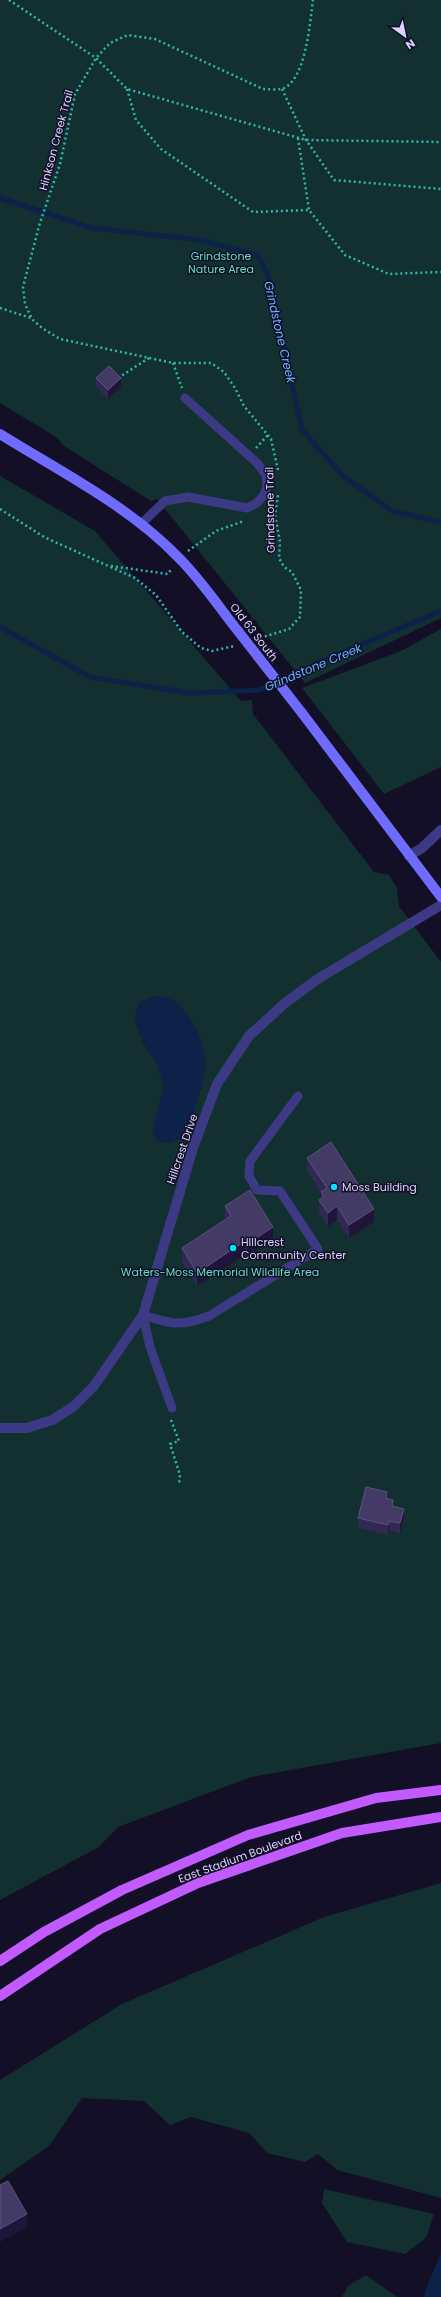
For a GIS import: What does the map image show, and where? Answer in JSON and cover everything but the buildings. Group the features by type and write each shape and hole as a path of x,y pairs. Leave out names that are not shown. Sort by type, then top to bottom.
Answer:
{"main road":[{"name":"Old 63 South","path":"0,434 105,498 141,524 180,558 302,713 441,897"},
{"name":"East Stadium Boulevard","path":"0,1961 44,1932 122,1890 248,1835 376,1798 441,1790"},
{"name":"East Stadium Boulevard","path":"0,1996 100,1930 198,1883 342,1833 441,1817"}],"street":[{"path":"409,856 441,830"},
{"name":"Hillcrest Drive","path":"0,1428 27,1428 52,1420 73,1407 94,1386 119,1353 144,1315 193,1148 217,1084 249,1036 284,1004 316,980 441,905"}],"lane":[{"path":"141,524 165,501 188,497 247,508 257,503 264,495 267,486 266,475 249,455 185,398"},
{"path":"172,1408 150,1347 144,1315 170,1323 190,1323 202,1319 318,1249 280,1191 257,1190 249,1176 250,1161 298,1096"}],"path":[{"path":"9,0 96,58 128,89 306,140 441,142"},
{"path":"313,0 302,63 294,81 282,89 306,140 334,180 441,189"},
{"name":"Hinkson Creek Trail","path":"173,363 60,339 42,328 32,318 25,304 23,287 39,226 60,164 75,94 96,58 110,43 128,35 155,39 263,89 282,89"},
{"path":"128,89 136,120 161,149 253,212 309,210"},
{"path":"298,138 309,210 345,254 389,274 441,272"},
{"path":"0,308 32,318"},
{"path":"114,381 149,358"},
{"path":"173,363 185,398"},
{"name":"Grindstone Trail","path":"173,363 211,363 224,372 235,388 244,406 268,435 277,464 278,476"},
{"path":"249,455 268,435"},
{"name":"Grindstone Trail","path":"252,641 289,630 300,617 301,590 292,572 284,567 279,558 280,542 276,514 279,488"},
{"path":"273,503 278,499"},
{"path":"0,509 44,537 135,578 156,595 182,632 201,648 212,651 237,645"},
{"path":"108,566 168,574 180,558 196,543 216,531 245,520"},
{"path":"172,1408 171,1418 179,1441 170,1444 180,1475 179,1484"}],"green space":[{"name":"Grindstone Nature Area","path":"0,0 441,0 441,618 305,683 157,499 151,501 64,446 56,437 0,403"},
{"name":"Waters-Moss Memorial Wildlife Area","path":"0,476 95,531 241,701 252,700 253,714 374,872 389,875 397,888 399,906 441,962 441,1743 251,1777 118,1827 99,1847 0,1900"},
{"path":"441,629 441,767 384,794 302,688 401,651"},
{"path":"441,1883 441,2198 337,2170 318,2154 305,2162 267,2153 249,2133 191,2117 170,2125 144,2101 82,2098 49,2146 0,2180 0,2080 122,2004 324,1917"},
{"path":"324,2189 434,2214 426,2238 405,2254 347,2242 322,2203"},
{"path":"366,2275 397,2297 342,2297 348,2286"}],"water":[{"path":"153,996 168,998 182,1008 195,1026 205,1057 202,1083 186,1136 170,1143 157,1141 152,1132 164,1087 157,1064 142,1041 134,1018 139,1003"},
{"path":"441,2253 441,2297 424,2297 427,2286"}],"waterway":[{"name":"Grindstone Creek","path":"0,198 92,228 200,240 257,255 269,277 302,430 343,476 392,511 441,522"},
{"name":"Grindstone Creek","path":"0,627 90,677 190,693 259,690 324,660 441,611"}],"place":[{"name":"Moss Building","path":"334,1187"},
{"name":"HIllcrest Community Center","path":"233,1248"}]}
